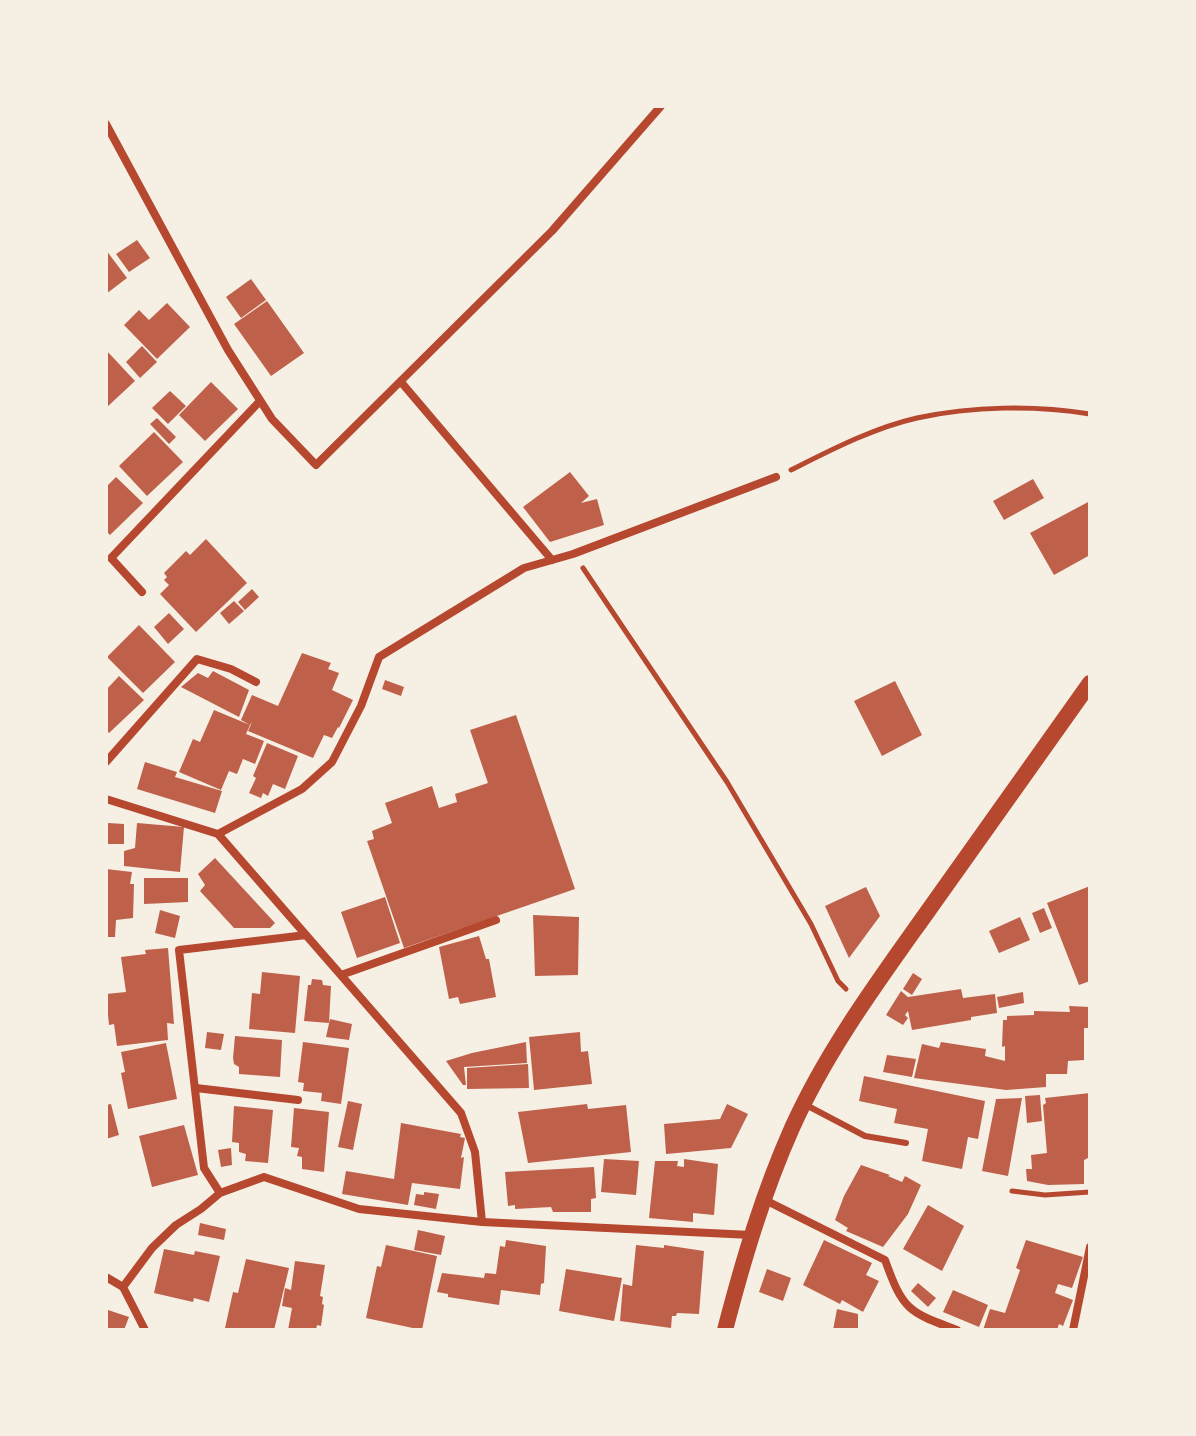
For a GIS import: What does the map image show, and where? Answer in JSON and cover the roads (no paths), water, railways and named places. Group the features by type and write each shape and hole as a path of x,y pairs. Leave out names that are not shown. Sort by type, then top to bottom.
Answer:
{"main road":[{"path":"725,1330 751,1235 804,1104 861,1006 1090,683"}],"street":[{"path":"106,124 228,350 272,419 316,465 552,231 661,106"},
{"path":"401,382 552,560"},
{"path":"142,592 111,558 260,401"},
{"path":"218,834 302,789 332,762 361,706 379,657 524,568 573,554 776,477"},
{"path":"106,762 197,659 231,669 256,682"},
{"path":"106,799 218,834 461,1113 475,1152 482,1222"},
{"path":"341,975 496,920"},
{"path":"220,1193 204,1168 179,950 306,935"},
{"path":"196,1088 298,1100"},
{"path":"123,1287 152,1248 176,1225 220,1193 264,1177 359,1209 482,1222 751,1235"},
{"path":"764,1200 885,1260 896,1291 916,1314 957,1330"},
{"path":"1073,1330 1090,1247"},
{"path":"106,1277 123,1287 145,1330"}],"lane":[{"path":"804,1104 865,1136 906,1143"}]}
